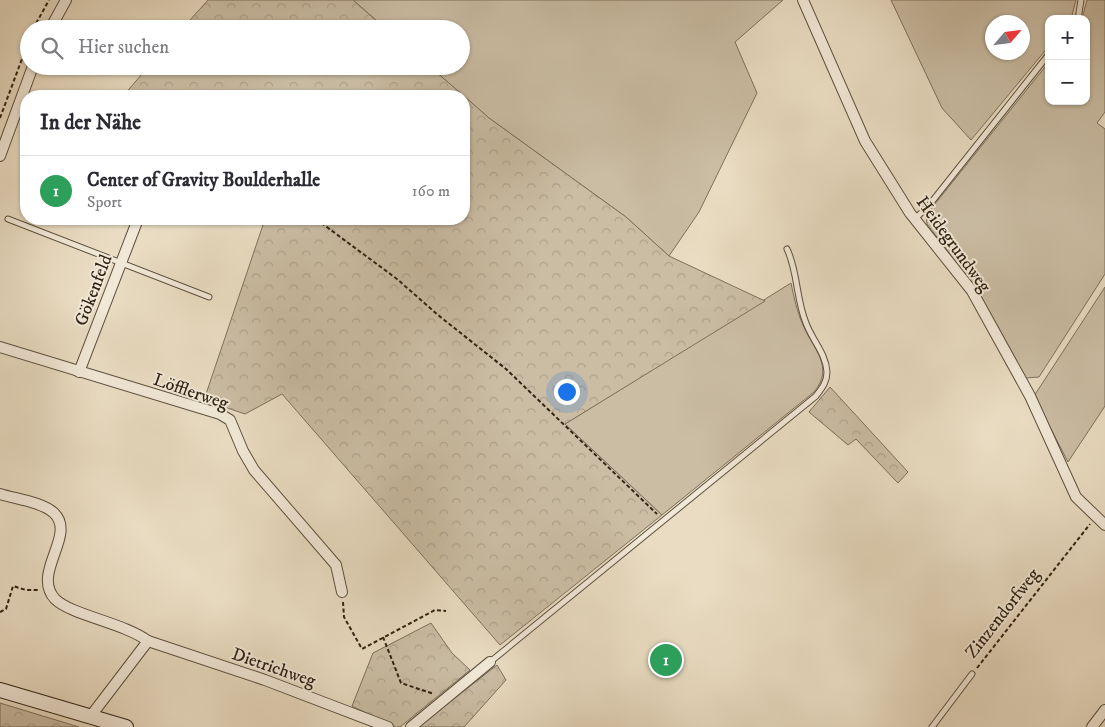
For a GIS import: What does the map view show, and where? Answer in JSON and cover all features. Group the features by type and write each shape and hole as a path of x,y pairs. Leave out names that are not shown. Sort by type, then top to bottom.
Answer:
{"main road":[{"path":"0,690 126,727"}],"street":[{"path":"55,20 66,0"},
{"name":"Heidegrundweg","path":"803,0 865,141 915,219 972,291 1030,396 1076,497 1105,526"},
{"path":"24,90 30,75"},
{"path":"0,156 20,101"},
{"name":"Gökenfeld","path":"80,372 136,225"},
{"name":"Löfflerweg","path":"0,347 220,414 230,420 243,451 254,470 336,565 342,592"},
{"path":"0,494 45,508 59,520 61,533 48,576 49,589"},
{"name":"Dietrichweg","path":"49,589 54,598 64,605 132,631 148,641 265,680 388,727"},
{"path":"90,717 148,641"},
{"path":"411,727 490,662"},
{"path":"1092,727 1105,710"}],"lane":[{"path":"1079,15 1081,0"},
{"path":"915,219 930,204 1045,59"},
{"path":"8,219 20,224"},
{"path":"24,225 209,297"},
{"path":"490,662 816,396 825,384 827,373 825,358 806,324 799,303 793,261 787,249"},
{"name":"Zinzendorfweg","path":"932,727 972,674"}],"path":[{"path":"38,20 49,0"},
{"path":"0,118 20,64"},
{"path":"324,225 398,279 438,315 506,369 664,520"},
{"name":"Zinzendorfweg","path":"972,674 1095,517"},
{"path":"0,612 6,609 13,586 26,590 49,589"},
{"path":"342,592 344,616 362,649 435,610 446,611"},
{"path":"383,637 400,683 433,692 441,702"}],"green space":[{"path":"208,0 353,0 376,20 190,20"},
{"path":"353,0 783,0 735,42 757,93 699,212 669,256 626,217 489,118 470,102 470,90 457,90 439,75 470,75 470,20 376,20"},
{"path":"891,0 1076,0 1072,15 1045,15 1045,51 971,140 942,108"},
{"path":"1087,0 1105,0 1105,112 1097,123 1105,129 1105,274 1039,377 1026,378 976,288 927,224 926,215 1045,67 1045,105 1090,105 1090,15 1083,15"},
{"path":"141,75 440,75 457,90 128,90"},
{"path":"470,101 489,118 626,217 669,256 765,301 565,424 662,515 500,645 282,394 245,414 204,400 263,225 470,225"},
{"path":"791,283 801,320 820,358 823,374 820,383 814,392 662,515 565,424"},
{"path":"1105,287 1105,406 1068,462 1034,396"},
{"path":"830,387 908,472 898,483 856,439 848,445 809,412"},
{"path":"431,623 452,653 470,670 400,727 395,727 352,706 373,653"},
{"path":"497,665 506,680 464,727 418,727"},
{"path":"0,703 79,727 0,727"}],"place":[{"name":"Center of Gravity Boulderhalle","path":"666,660"}]}
